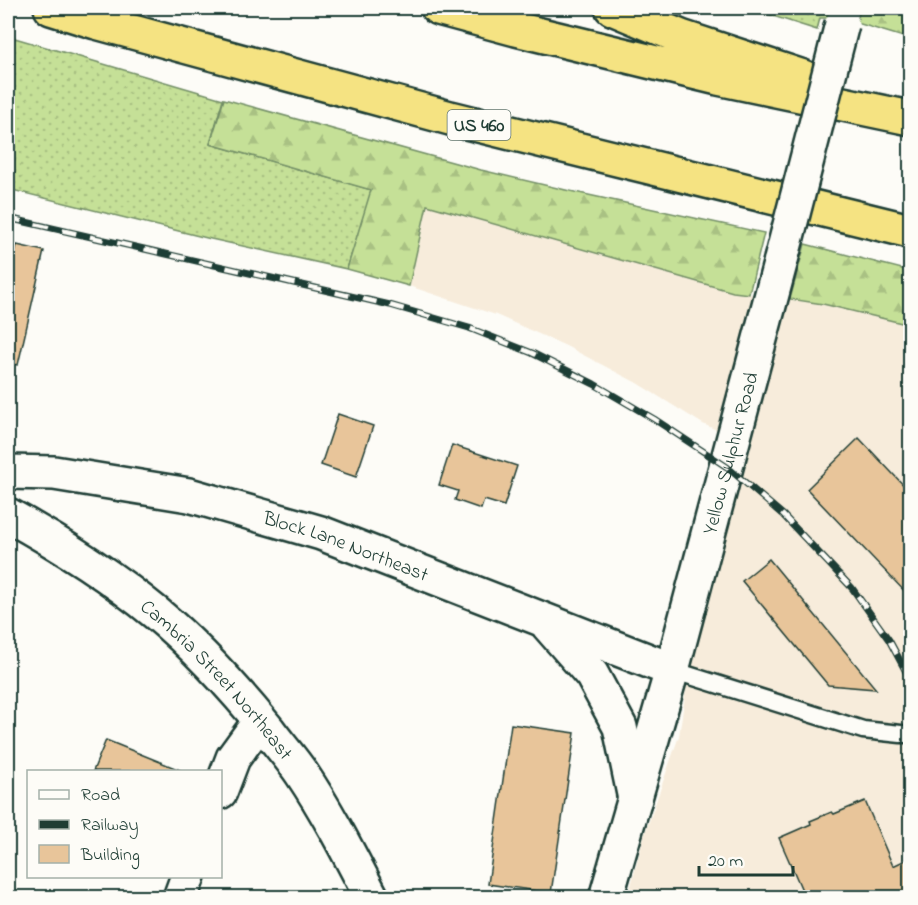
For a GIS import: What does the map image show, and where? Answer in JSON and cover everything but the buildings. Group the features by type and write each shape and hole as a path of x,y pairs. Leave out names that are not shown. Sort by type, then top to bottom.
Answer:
{"highway":[{"name":"US 460","path":"51,8 108,26 450,117 910,231"},
{"path":"438,8 718,78 910,118"},
{"path":"612,8 681,37 910,113"}],"street":[{"name":"Yellow Sulphur Road","path":"606,897 672,670 844,16"},
{"name":"Block Lane Northeast","path":"8,472 54,473 189,495 321,532 672,670"},
{"name":"Cambria Street Northeast","path":"8,515 62,546 156,613 229,684 302,773 343,841 372,897"},
{"path":"543,620 592,675 620,727 634,799"},
{"path":"222,787 233,758 260,721"},
{"path":"180,897 187,878"}],"lane":[{"path":"672,670 864,730 910,734"}],"shaded area":[{"path":"426,205 733,292 823,304 910,325 910,897 628,897 644,836 679,736 692,649 751,445 703,424 637,383 566,346 496,315 409,286"}],"green space":[{"path":"748,8 831,8 828,18 820,18 817,30"},
{"path":"860,8 910,8 910,39 857,23"},
{"path":"8,36 223,99 210,144 372,190 347,269 211,239 8,189"},
{"path":"224,99 481,170 764,233 749,294 733,292 427,205 409,286 347,269 371,190 210,144"},
{"path":"805,244 910,271 910,325 823,304 790,299"}],"railway":[{"path":"8,218 390,305 469,328 532,353 594,384 654,419 727,467 783,515 852,588 889,640 910,679"}]}
